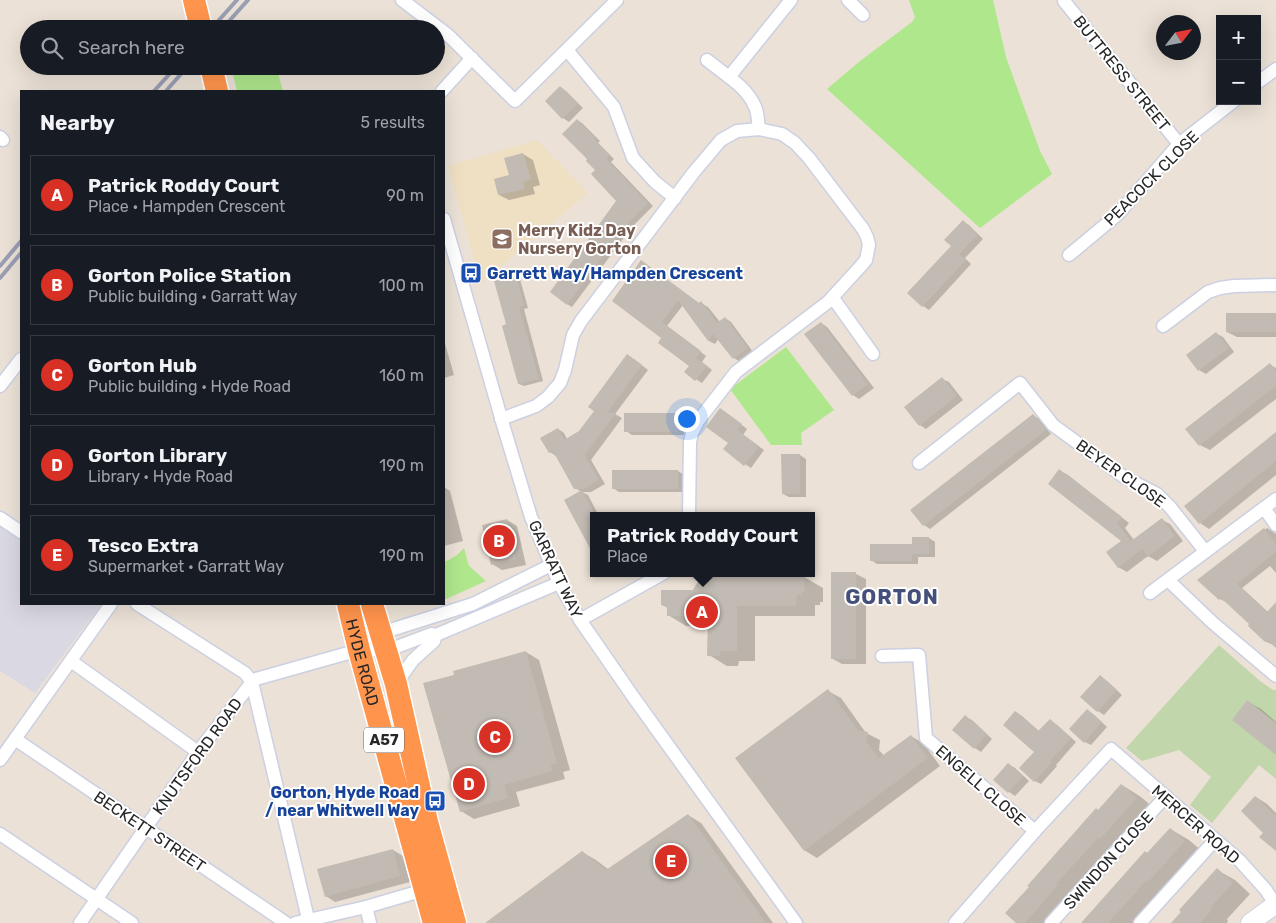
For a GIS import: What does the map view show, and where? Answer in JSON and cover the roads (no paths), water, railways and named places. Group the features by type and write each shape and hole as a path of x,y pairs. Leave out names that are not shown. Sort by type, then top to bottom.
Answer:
{"highway":[{"path":"194,0 199,20"},
{"path":"213,75 217,90"},
{"name":"HYDE ROAD","path":"348,605 359,650 434,886 455,923"},
{"name":"HYDE ROAD","path":"372,605 396,684 427,822 434,886 434,923"}],"street":[{"path":"402,0 428,20"},
{"path":"445,33 515,101 617,0"},
{"path":"729,77 791,0"},
{"path":"848,0 863,15"},
{"name":"BUTTRESS STREET","path":"1064,2 1179,144"},
{"path":"567,50 614,108 633,158 655,182 674,198"},
{"path":"443,90 472,58"},
{"path":"707,60 739,84 748,94 757,110 759,129"},
{"path":"1261,80 1276,69"},
{"name":"PEACOCK CLOSE","path":"1069,254 1117,215 1179,144 1229,105"},
{"path":"501,419 536,406 548,397 560,383 573,334 581,321 694,172 721,140 737,132 759,129 782,134 799,146 863,229 869,245 866,260 832,298 736,372 698,422 690,442 690,512"},
{"name":"GARRATT WAY","path":"445,223 531,517 559,583 580,620 634,698 796,923"},
{"path":"1163,326 1208,292 1234,286 1276,285"},
{"path":"832,298 874,354"},
{"path":"0,386 20,360"},
{"name":"BEYER CLOSE","path":"919,463 1020,383 1053,425 1124,477 1157,494 1170,507 1205,551"},
{"path":"1150,593 1276,499"},
{"path":"1264,508 1276,525"},
{"path":"0,518 20,531"},
{"path":"359,650 383,642 473,604 551,565"},
{"path":"580,620 657,577"},
{"path":"1168,580 1213,623 1276,676"},
{"path":"359,650 383,642 432,634 436,635 559,583"},
{"path":"0,760 109,605"},
{"path":"139,605 245,673 252,682 309,922"},
{"path":"396,684 413,660 434,641 436,635"},
{"name":"KNUTSFORD ROAD","path":"80,923 198,752 252,682 262,676 359,650"},
{"name":"ENGELL CLOSE","path":"882,656 920,655 926,738 1036,831"},
{"path":"70,660 198,752"},
{"name":"BECKETT STREET","path":"15,740 286,923"},
{"name":"MERCER ROAD","path":"1036,831 1112,749 1240,861 1276,904"},
{"name":"SWINDON CLOSE","path":"1051,923 1165,797"},
{"path":"954,923 1036,831"},
{"path":"0,834 132,923"},
{"path":"1140,923 1215,840"},
{"path":"295,923 309,922 366,907 434,886"},
{"path":"1250,923 1276,904"},
{"path":"366,907 370,923"}],"railway":[{"path":"219,20 237,0"},
{"path":"230,20 248,0"},
{"path":"155,90 169,75"},
{"path":"167,90 180,75"},
{"path":"0,266 20,242"},
{"path":"0,278 20,254"}],"place":[{"name":"Merry Kidz Day Nursery Gorton","path":"502,239"},
{"name":"Garrett Way/Hampden Crescent","path":"471,273"},
{"name":"Gorton Police Station","path":"499,541"},
{"name":"Patrick Roddy Court","path":"702,612"},
{"name":"Gorton Hub","path":"495,737"},
{"name":"Gorton Library","path":"469,784"},
{"name":"Gorton, Hyde Road / near Whitwell Way","path":"435,801"},
{"name":"Tesco Extra","path":"671,861"}],"district":[{"name":"GORTON","path":"892,597"}]}
